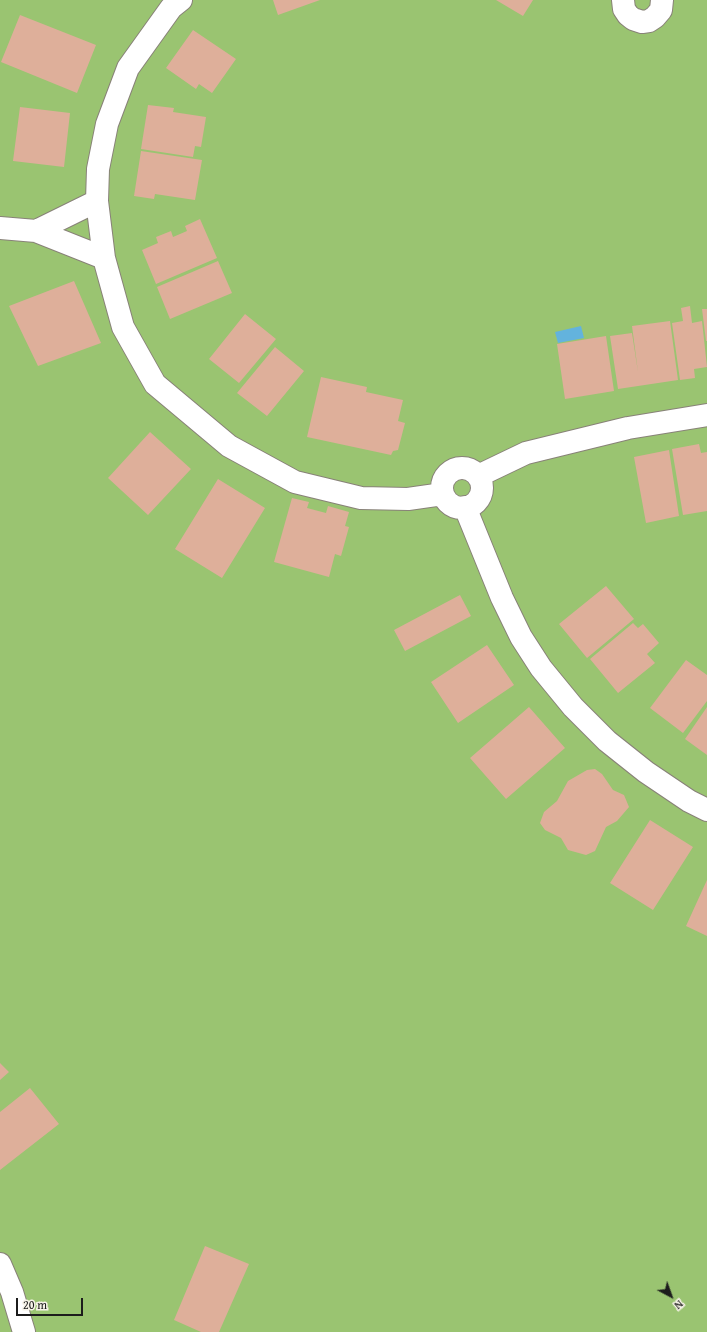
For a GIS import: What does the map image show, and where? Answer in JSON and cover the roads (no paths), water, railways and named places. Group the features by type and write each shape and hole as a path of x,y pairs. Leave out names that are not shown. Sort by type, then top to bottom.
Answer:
{"street":[{"path":"181,0 172,8 128,68 107,124 98,169 97,201 104,258 123,327 155,384 229,446 295,482 361,498 408,499 443,494"},
{"path":"623,0 624,9 628,15 633,19 642,22 649,21 655,17 661,10 662,0"},
{"path":"36,231 97,201"},
{"path":"0,228 36,231 104,258"},
{"path":"478,476 526,453 628,428 707,415"},
{"path":"466,468 473,471 478,476 482,489 477,501 465,507 458,507 446,500 442,487 447,474 453,470 466,468"},
{"path":"465,507 502,598 521,637 541,668 573,707 607,741 646,772 689,801 707,810"},
{"path":"0,1264 12,1292 24,1332"}],"water":[{"path":"581,326 584,338 558,343 555,332"}]}
